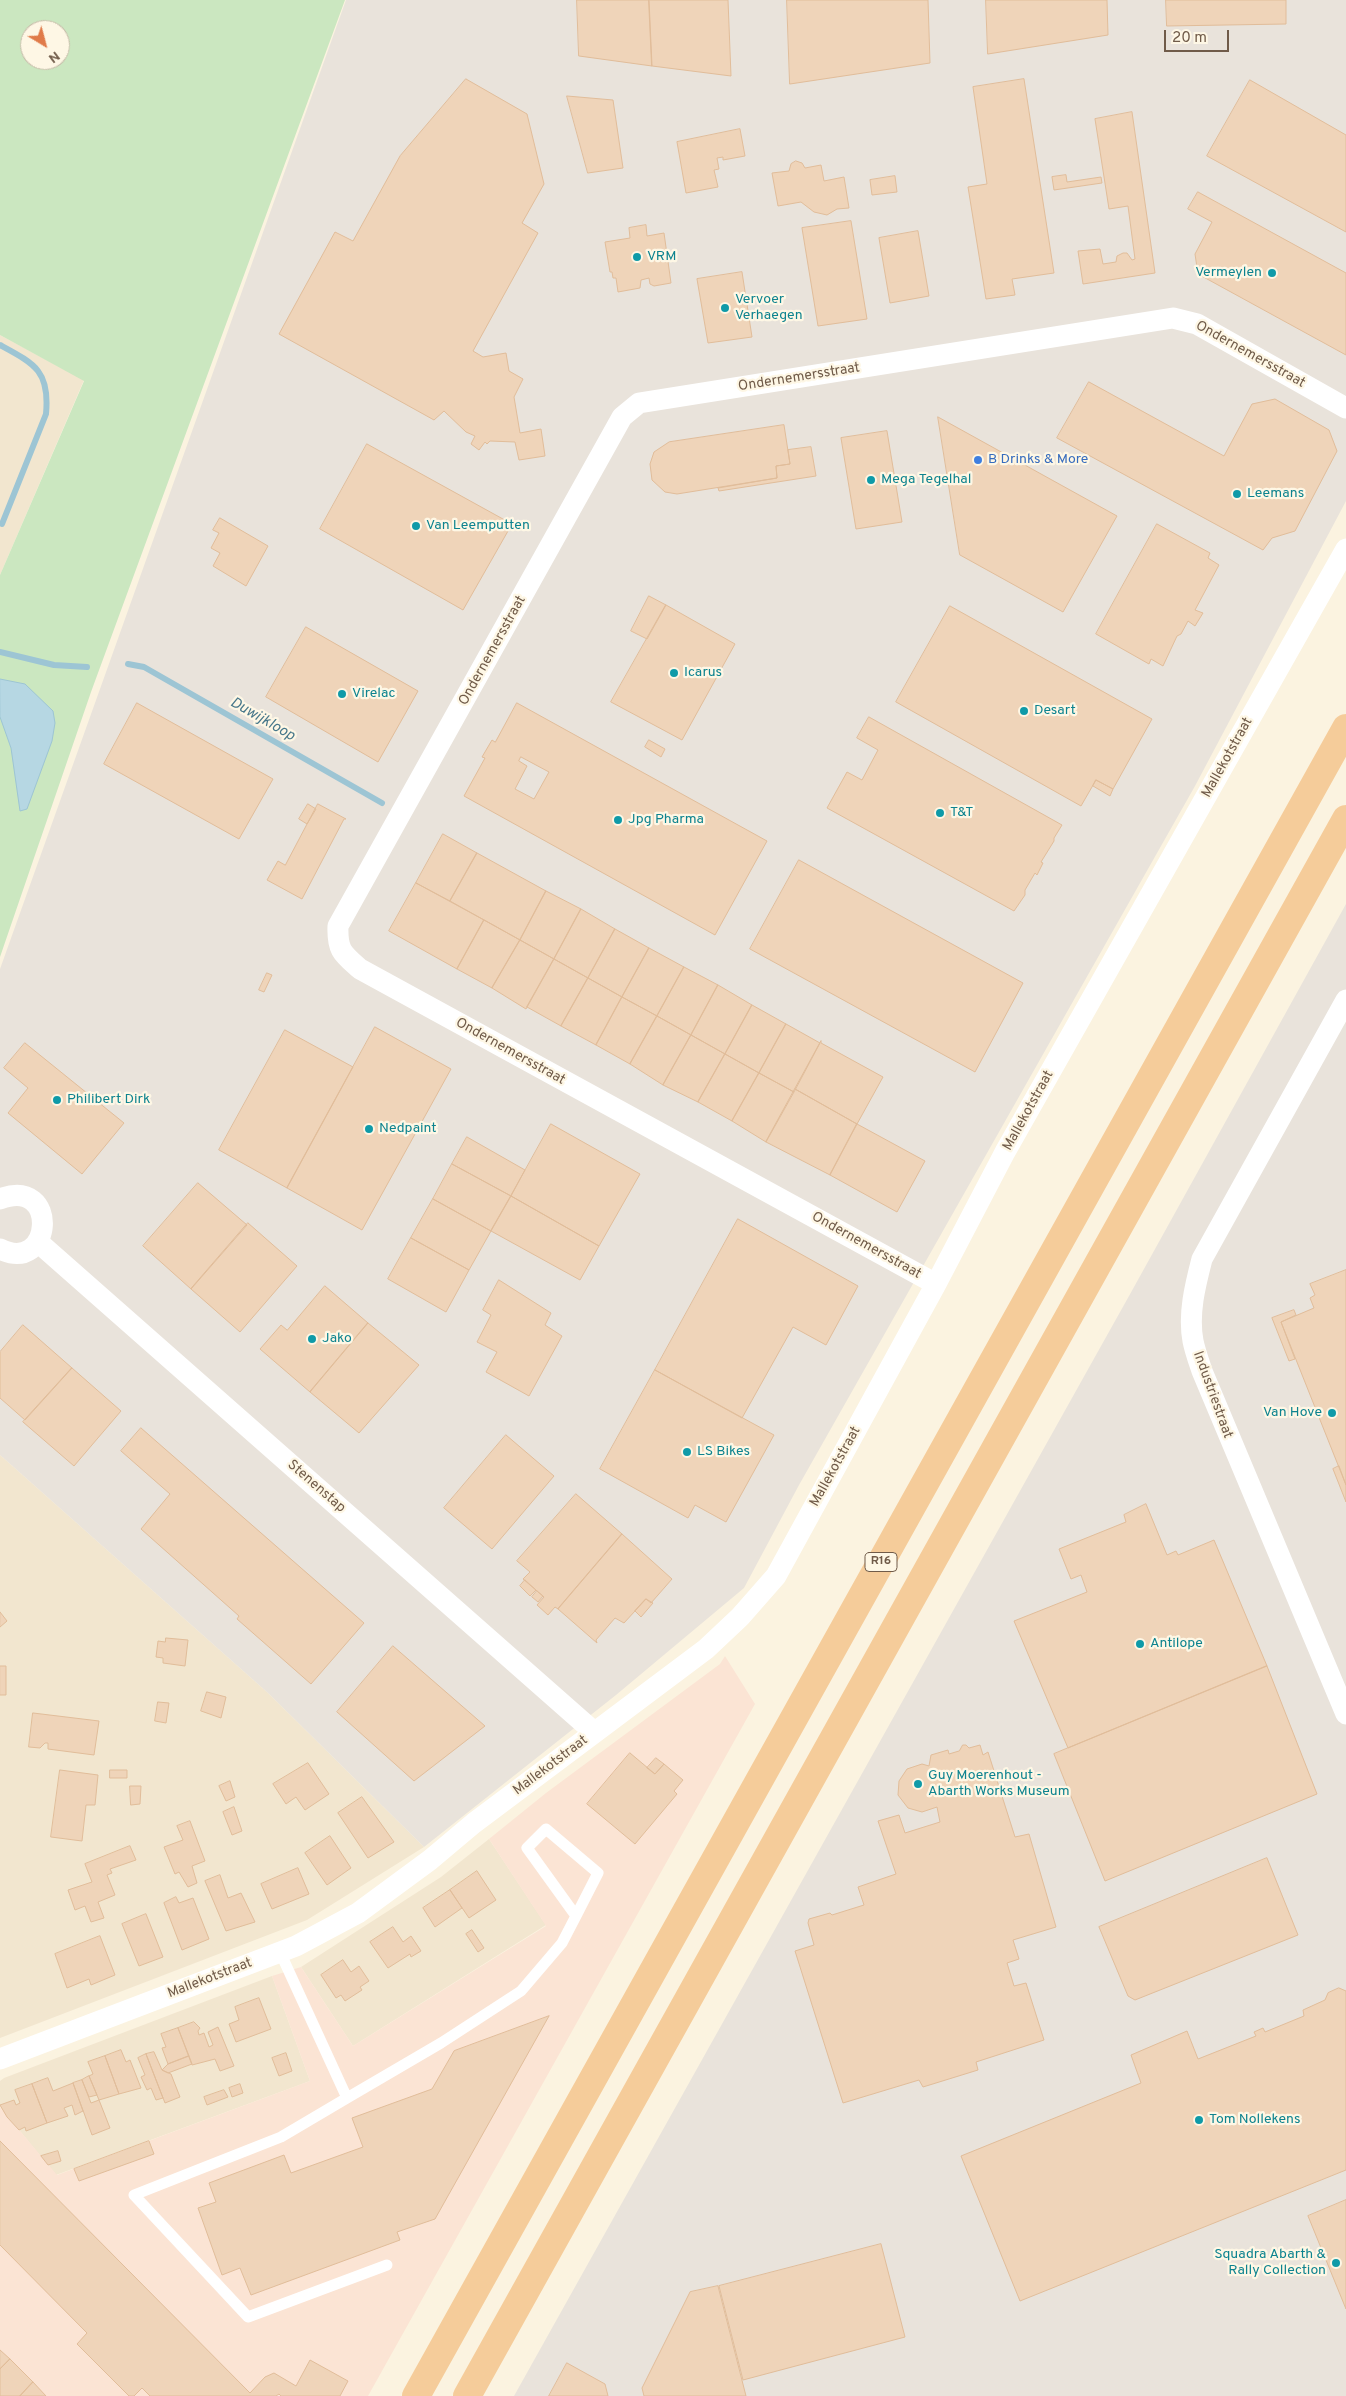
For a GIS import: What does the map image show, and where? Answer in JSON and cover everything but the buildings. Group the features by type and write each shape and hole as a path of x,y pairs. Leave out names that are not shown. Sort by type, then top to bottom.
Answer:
{"highway":[{"name":"R16","path":"416,2396 1346,728"},
{"path":"467,2396 1346,819"}],"street":[{"name":"Ondernemersstraat","path":"936,1284 360,970 340,951 338,926 622,417 640,403 1173,318 1197,324 1346,408"},
{"name":"Mallekotstraat","path":"0,2059 280,1952 358,1912 430,1860 474,1823 706,1649 740,1617 776,1576 936,1284 1005,1152 1346,549"},
{"name":"Industriestraat","path":"1346,1000 1202,1260 1193,1294 1193,1341 1222,1424 1346,1714"},
{"path":"0,1199 11,1195 20,1195 38,1206 44,1225 38,1242 21,1253 7,1253 0,1249"},
{"name":"Stenenstap","path":"38,1242 594,1732"}],"lane":[{"path":"387,2264 248,2316 134,2195 281,2138 441,2043 521,1990 562,1943 576,1916 598,1872 546,1829 526,1848 576,1916"},
{"path":"280,1952 347,2098"}],"shaded area":[{"path":"346,0 1346,0 1346,501 1195,786 799,1485 744,1588 616,1695 424,1847 268,1693 0,1455 0,969"},
{"path":"0,335 84,380 0,575"},
{"path":"1346,904 1346,2396 514,2396 1129,1296"},
{"path":"0,1455 268,1693 424,1847 307,1920 0,2038"},
{"path":"725,1656 755,1704 368,2396 0,2396 0,2107 57,2175 310,2081 272,1976 301,1967 353,2046 546,1926 489,1839 546,1793 720,1664"},
{"path":"489,1839 546,1925 353,2046 301,1967 441,1877"},
{"path":"272,1976 310,2081 56,2175 0,2107 0,2081 4,2078"}],"green space":[{"path":"0,0 345,0 91,692 0,957 0,575 84,381 0,335"}],"water":[{"path":"0,679 25,684 53,711 55,723 52,741 27,809 20,811 11,748 0,717"}],"waterway":[{"name":"Duwijkloop","path":"0,345 23,358 38,370 47,399 46,414 2,524"},
{"name":"Duwijkloop","path":"0,652 54,665 87,667"},
{"name":"Duwijkloop","path":"128,664 144,667 382,803"}],"place":[{"name":"VRM","path":"637,257"},
{"name":"Vermeylen","path":"1272,273"},
{"name":"Vervoer Verhaegen","path":"725,308"},
{"name":"B Drinks & More","path":"978,460"},
{"name":"Mega Tegelhal","path":"871,480"},
{"name":"Leemans","path":"1237,494"},
{"name":"Van Leemputten","path":"416,526"},
{"name":"Icarus","path":"674,673"},
{"name":"Virelac","path":"342,694"},
{"name":"Desart","path":"1024,711"},
{"name":"T&T","path":"940,813"},
{"name":"Jpg Pharma","path":"618,820"},
{"name":"Philibert Dirk","path":"57,1100"},
{"name":"Nedpaint","path":"369,1129"},
{"name":"Jako","path":"312,1339"},
{"name":"Van Hove","path":"1332,1413"},
{"name":"LS Bikes","path":"687,1452"},
{"name":"Antilope","path":"1140,1644"},
{"name":"Guy Moerenhout - Abarth Works Museum","path":"918,1784"},
{"name":"Tom Nollekens","path":"1199,2120"},
{"name":"Squadra Abarth & Rally Collection","path":"1336,2263"}]}
